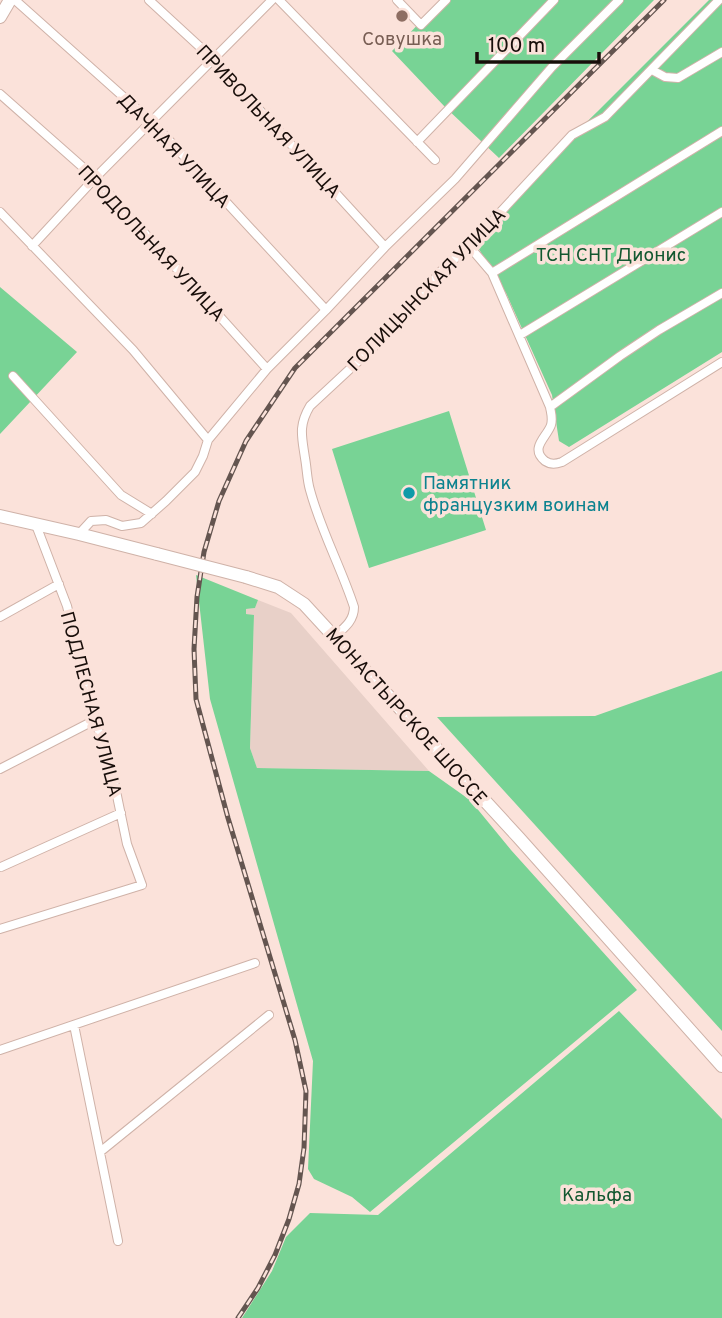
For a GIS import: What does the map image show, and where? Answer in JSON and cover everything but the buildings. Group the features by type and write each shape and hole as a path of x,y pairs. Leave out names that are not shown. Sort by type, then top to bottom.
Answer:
{"main road":[{"path":"0,17 13,0"},
{"name":"МОНАСТЫРСКОЕ ШОССЕ","path":"0,516 79,534 278,587 304,604 519,838 722,1066"}],"street":[{"name":"ДАЧНАЯ УЛИЦА","path":"13,0 151,121 326,310"},
{"name":"ПРИВОЛЬНАЯ УЛИЦА","path":"149,0 213,59 385,247"},
{"path":"32,246 95,178 272,0"},
{"path":"279,0 435,160"},
{"path":"397,0 421,25 446,0"},
{"path":"418,142 554,0"},
{"path":"79,534 91,521 106,520 122,526 141,523 195,472 208,440 267,369 455,179 552,67 619,0"},
{"name":"ГОЛИЦЫНСКАЯ УЛИЦА","path":"335,636 351,621 354,607 309,487 301,425 304,415 310,406 394,328 440,272 469,246 572,135 605,117 719,0"},
{"path":"652,70 665,77 678,78 722,52"},
{"name":"ПРОДОЛЬНАЯ УЛИЦА","path":"0,94 95,178 267,369"},
{"path":"492,273 722,131"},
{"path":"0,212 133,351 208,440"},
{"path":"520,335 722,212"},
{"path":"469,246 492,273 550,407 551,425 538,448 539,454 546,462 562,463 722,362"},
{"path":"550,407 629,349 722,293"},
{"path":"13,376 121,495 152,514"},
{"name":"ПОДЛЕСНАЯ УЛИЦА","path":"0,929 142,885 127,844 111,767 95,720 67,606 36,525"},
{"path":"0,617 59,584"},
{"path":"0,769 95,720"},
{"path":"1,867 121,813"},
{"path":"0,1050 255,963"},
{"path":"100,1152 269,1015"},
{"path":"74,1025 118,1241"}],"shaded area":[{"path":"258,600 291,613 429,771 257,768 250,748 254,616 246,614 246,609 255,608"}],"green space":[{"path":"442,0 654,0 499,158 445,107 392,51"},
{"name":"ТСН СНТ Дионис","path":"709,0 722,0 722,352 569,447 559,441 552,395 506,293 477,246 468,237"},
{"path":"0,287 77,352 0,434"},
{"path":"449,411 486,530 369,568 332,449"},
{"path":"196,575 258,600 255,608 246,609 246,614 254,615 250,748 257,768 429,771 470,800 511,850 637,990 370,1212 352,1197 314,1179 308,1169 313,1061 210,699"},
{"path":"722,671 722,1031 437,717 595,716"},
{"name":"Кальфа","path":"619,1011 722,1119 722,1318 242,1318 272,1271 286,1237 310,1213 378,1215"}],"railway":[{"path":"238,1318 258,1288 289,1219 299,1184 304,1148 306,1091 295,1040 228,818 196,699 194,649 197,597 204,552 219,501 246,441 295,368 664,0"}],"place":[{"name":"Совушка","path":"402,16"},
{"name":"Памятник французким воинам","path":"409,493"}]}
